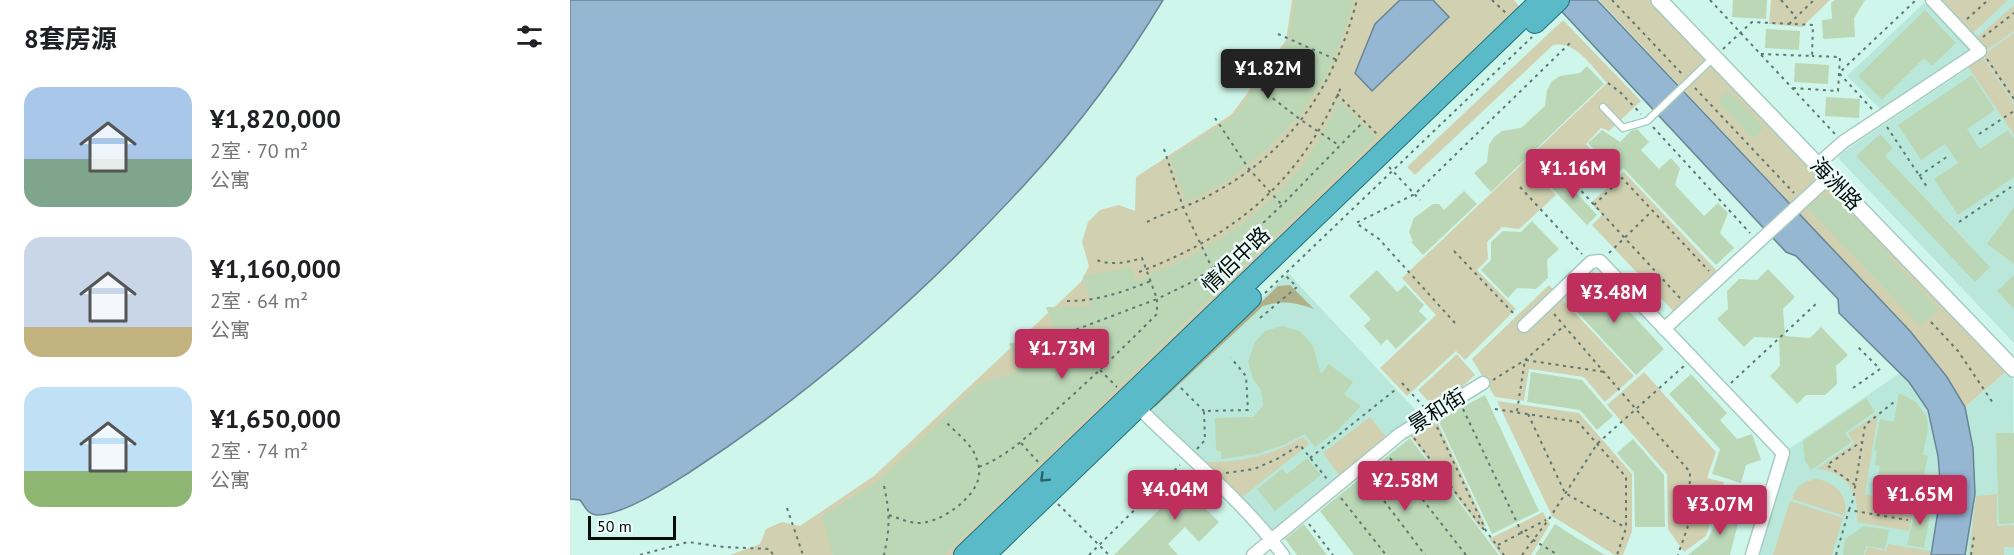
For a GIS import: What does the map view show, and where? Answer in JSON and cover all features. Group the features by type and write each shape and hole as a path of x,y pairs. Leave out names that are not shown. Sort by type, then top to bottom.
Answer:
{"highway":[{"name":"情侣中路","path":"964,555 1129,398 1390,161 1516,24 1548,3"},
{"name":"情侣中路","path":"985,555 1049,494 1129,398 1170,376 1282,272 1548,3"}],"street":[{"name":"海洲路","path":"1659,0 2014,369"},
{"path":"1818,165 1843,142 1980,51 1932,0"},
{"path":"1664,328 1829,177"},
{"path":"1524,326 1596,262 1664,328 1783,453 1752,555"},
{"name":"景和街","path":"1252,555 1400,434 1488,381"},
{"path":"1129,398 1271,539 1283,555"}],"lane":[{"path":"1603,107 1623,128 1647,121 1714,57"}],"path":[{"path":"1147,222 1221,188 1271,153 1301,120 1325,85 1349,31 1357,0"},
{"path":"1491,0 1516,24"},
{"path":"1612,0 1686,84 1800,204"},
{"path":"1710,0 1843,142"},
{"path":"1781,0 1796,17"},
{"path":"1789,24 1814,0"},
{"path":"1839,73 1916,0"},
{"path":"1966,19 1988,0"},
{"path":"1973,45 2014,13"},
{"path":"1714,57 1752,22 1813,25 1812,56"},
{"path":"1259,299 1282,272 1390,161 1538,32"},
{"path":"1278,34 1337,60"},
{"path":"1455,323 1379,239 1356,224 1415,194 1571,42"},
{"path":"1761,54 1840,57 1839,91 1793,88"},
{"path":"1985,56 2014,99"},
{"path":"1839,73 1880,117 1927,187"},
{"path":"1249,80 1301,120 1340,146"},
{"path":"1608,83 1621,93 1761,240"},
{"path":"1139,272 1200,244 1230,226 1270,193 1299,161 1319,131 1342,85"},
{"path":"1337,94 1364,121 1390,161 1420,200"},
{"path":"1979,134 2014,111"},
{"path":"1215,118 1249,170 1282,205"},
{"path":"1032,338 1075,330 1157,299 1194,281 1232,253 1364,121"},
{"path":"1164,149 1183,207 1212,268"},
{"path":"1919,176 1947,156"},
{"path":"1551,158 1688,307"},
{"path":"1594,205 1622,178 1717,280"},
{"path":"1959,222 2014,185"},
{"path":"1520,187 1596,262 1653,211"},
{"path":"1454,250 1524,326"},
{"path":"979,467 999,458 1021,443 1156,314 1157,299 1142,258 1115,264 1104,264 1094,260"},
{"path":"1260,318 1297,287 1282,272"},
{"path":"1067,301 1106,298 1151,281"},
{"path":"1723,390 1817,303"},
{"path":"1546,305 1690,472 1689,523 1678,555"},
{"path":"1931,322 1959,351 1993,403"},
{"path":"1488,381 1525,360 1564,326"},
{"path":"1853,388 1880,369 1857,346"},
{"path":"1522,555 1549,519 1597,444 1693,358"},
{"path":"1525,360 1605,372"},
{"path":"1517,412 1525,360"},
{"path":"1100,370 1129,398"},
{"path":"1170,376 1204,411"},
{"path":"1402,383 1431,415 1488,535"},
{"path":"1310,458 1395,390"},
{"path":"1458,398 1522,533 1558,555"},
{"path":"1836,555 1855,485 1865,424 1894,402"},
{"path":"1495,409 1578,422 1626,477 1626,528 1617,555"},
{"path":"1528,414 1565,493 1626,528"},
{"path":"889,515 917,523 942,516 967,498 976,486 980,476 976,456 971,447 946,422"},
{"path":"1400,434 1411,434 1504,555"},
{"path":"1855,485 1827,465 1862,442"},
{"path":"1021,443 1041,465"},
{"path":"1207,474 1254,469 1300,446 1386,555"},
{"path":"1383,448 1466,555"},
{"path":"1359,468 1425,555"},
{"path":"884,486 889,515 889,534 885,555"},
{"path":"1690,489 1766,508"},
{"path":"1049,494 1109,555"},
{"path":"787,508 803,555"},
{"path":"1849,510 1908,520"},
{"path":"1302,514 1333,555"},
{"path":"1497,546 1549,519"},
{"path":"1971,555 1974,537"},
{"path":"640,555 688,542 724,547 770,549 773,555"}],"shaded area":[{"path":"1292,0 1514,0 1524,12 959,555 730,555 760,544 766,529 782,522 800,526 874,476 1081,282 1089,266 1082,242 1088,222 1100,210 1119,205 1135,211 1136,177 1232,114 1286,40"},
{"path":"1599,0 1651,0 1707,51 2012,367 1965,407 1948,377 1910,331"},
{"path":"1771,0 1830,0 1802,27 1769,24"},
{"path":"1933,0 2014,0 2014,343 1840,160 1839,156 1984,58"},
{"path":"1942,0 2008,0 1973,33"},
{"path":"1924,3 1971,51 1881,110 1847,76"},
{"path":"2014,5 2014,31 1984,52 1974,40"},
{"path":"1563,20 1641,101 1609,131 1601,128 1586,144 1591,150 1581,159 1589,168 1572,185 1559,174 1547,185 1556,195 1519,229 1502,227 1487,242 1488,259 1477,270 1516,309 1465,360 1456,351 1407,396 1380,368 1436,315 1402,278 1607,83 1577,51 1561,45 1553,45 1415,175 1407,167"},
{"path":"2014,33 2014,103 1983,55"},
{"path":"1982,55 2014,105 2014,135 1967,65"},
{"path":"1624,172 1718,272 1675,313 1592,225 1602,215 1591,203"},
{"path":"1288,273 1424,419 1271,539 1145,411"},
{"path":"1290,285 1314,309 1288,303 1263,306 1155,407 1153,405 1278,286"},
{"path":"1549,285 1634,376 1605,402 1584,377 1529,369 1524,401 1495,397 1472,359"},
{"path":"1457,354 1475,375 1437,410 1418,390"},
{"path":"2013,367 2014,555 1965,555 1975,494 1973,448 1965,407"},
{"path":"1644,372 1716,452 1707,478 1724,482 1706,536 1684,552 1668,529 1667,474 1607,405"},
{"path":"1900,373 1928,411 1938,456 1941,492 1931,555 1752,555 1783,453"},
{"path":"1497,401 1579,413 1632,474 1632,531 1623,555 1615,555 1552,516"},
{"path":"1878,414 1865,494 1914,505 1909,531 1857,522 1854,493 1844,479 1836,474 1817,469 1854,443 1848,433"},
{"path":"1370,417 1387,438 1339,475 1323,453"},
{"path":"1435,417 1486,526 1481,529 1408,433"},
{"path":"1303,437 1309,444 1239,500 1201,462 1241,460 1267,454"},
{"path":"1816,479 1835,486 1843,496 1845,516 1792,499 1801,485"},
{"path":"1997,494 1997,526 2014,525 2014,547 2004,547 2004,555 1969,555 1976,496"},
{"path":"1790,501 1843,518 1832,555 1773,555"},
{"path":"1543,512 1550,524 1531,555 1501,555 1489,539"},
{"path":"1888,544 1930,551 1930,555 1865,555 1867,547 1886,551"}],"water":[{"path":"570,0 1163,0 1099,94 1027,182 950,262 868,338 781,408 690,472 631,506 619,511 596,515 588,511 580,500 570,499"},
{"path":"1400,0 1433,0 1449,17 1372,91 1355,73 1375,24"},
{"path":"1551,0 1597,0 1910,331 1947,377 1965,407 1973,448 1975,494 1965,555 1931,555 1941,492 1938,456 1928,410 1909,382 1839,313 1838,299 1796,256 1786,252"}],"building":[{"path":"1295,0 1354,0 1325,78 1301,113 1273,144 1227,181 1186,202 1170,158 1234,116 1288,41"},
{"path":"1733,0 1767,0 1766,19 1732,17"},
{"path":"1835,0 1865,0 1854,18 1855,37 1823,39 1822,20 1832,19 1831,3"},
{"path":"1925,10 1956,43 1932,66 1924,58 1882,100 1858,76"},
{"path":"1766,29 1800,31 1799,50 1765,48"},
{"path":"1795,63 1829,65 1828,84 1794,82"},
{"path":"1587,66 1604,84 1491,192 1474,173 1487,162 1489,145 1494,137 1502,131 1521,128 1545,106 1547,90 1552,81 1560,76 1580,73"},
{"path":"1972,75 1995,110 1967,129 1980,149 2008,130 2014,139 2014,177 1958,215 1934,179 1958,163 1945,144 1921,160 1898,125"},
{"path":"1729,91 1764,128 1753,139 1718,101"},
{"path":"1826,97 1860,99 1859,118 1825,116"},
{"path":"1339,101 1376,138 944,555 833,555 822,516 878,481 978,385 1019,371 1009,343 1058,340 1046,307 1092,306 1083,276 1132,267 1136,282 1203,250 1241,225 1272,199 1302,167"},
{"path":"1637,129 1649,142 1641,150 1659,169 1671,158 1680,168 1675,185 1704,216 1718,203 1728,213 1720,233 1734,248 1716,265 1623,168 1601,189 1587,174 1602,158 1588,143 1602,130 1620,142 1631,131"},
{"path":"1880,134 1893,148 1885,156 1990,267 1975,282 1856,156"},
{"path":"1560,175 1597,215 1587,225 1549,185"},
{"path":"1464,191 1477,204 1423,255 1411,242 1413,241 1409,232 1414,218 1433,204 1439,204 1444,210"},
{"path":"1825,196 1835,197 1939,310 1921,326 1807,208"},
{"path":"2014,207 2014,264 1987,244"},
{"path":"1532,221 1559,249 1547,260 1548,278 1536,289 1517,288 1508,298 1481,270 1491,260 1491,242 1503,231 1521,232"},
{"path":"1768,269 1795,297 1783,309 1785,336 1810,338 1821,327 1848,355 1836,366 1837,384 1825,395 1806,395 1797,404 1770,376 1780,366 1779,338 1754,337 1744,347 1717,319 1728,309 1727,291 1739,279 1757,280"},
{"path":"1377,270 1397,292 1405,285 1424,305 1419,311 1427,319 1396,349 1387,339 1381,345 1364,326 1371,319 1349,296"},
{"path":"1593,272 1664,349 1636,375 1565,299"},
{"path":"2014,275 2014,309 1997,291"},
{"path":"1283,326 1301,332 1313,346 1321,374 1329,364 1353,382 1344,394 1361,406 1338,430 1315,447 1305,434 1286,444 1257,454 1221,459 1221,452 1216,450 1215,418 1253,417 1263,406 1261,390 1253,379 1248,362 1255,342 1265,331"},
{"path":"1531,372 1582,380 1613,416 1597,430 1580,410 1527,402"},
{"path":"1691,374 1727,413 1720,420 1737,439 1752,434 1761,460 1746,465 1741,483 1712,474 1720,449 1669,394"},
{"path":"1899,393 1916,402 1927,417 1928,428 1923,455 1928,456 1924,474 1930,475 1925,504 1875,495 1880,466 1875,465 1877,451 1874,450 1880,419 1894,422"},
{"path":"1485,395 1539,511 1492,534 1438,420"},
{"path":"1866,398 1875,412 1845,433 1852,442 1811,470 1805,461 1803,441"},
{"path":"1996,433 2014,433 2014,523 1999,524"},
{"path":"1410,438 1499,555 1354,555 1320,511"},
{"path":"1633,439 1664,475 1665,527 1635,527 1634,473 1617,453"},
{"path":"1307,458 1321,475 1275,511 1257,489 1282,469 1287,474"},
{"path":"1195,474 1216,495 1204,507 1219,522 1199,542 1185,527 1168,544 1178,555 1114,555"},
{"path":"1917,503 1932,505 1924,548 1907,545"},
{"path":"1722,510 1740,515 1730,555 1688,555 1708,539"},
{"path":"1304,524 1327,555 1297,555 1285,539"},
{"path":"1555,524 1575,537 1605,555 1535,555"},
{"path":"1864,526 1889,530 1885,549 1866,546 1864,555 1843,555 1845,539"}]}
